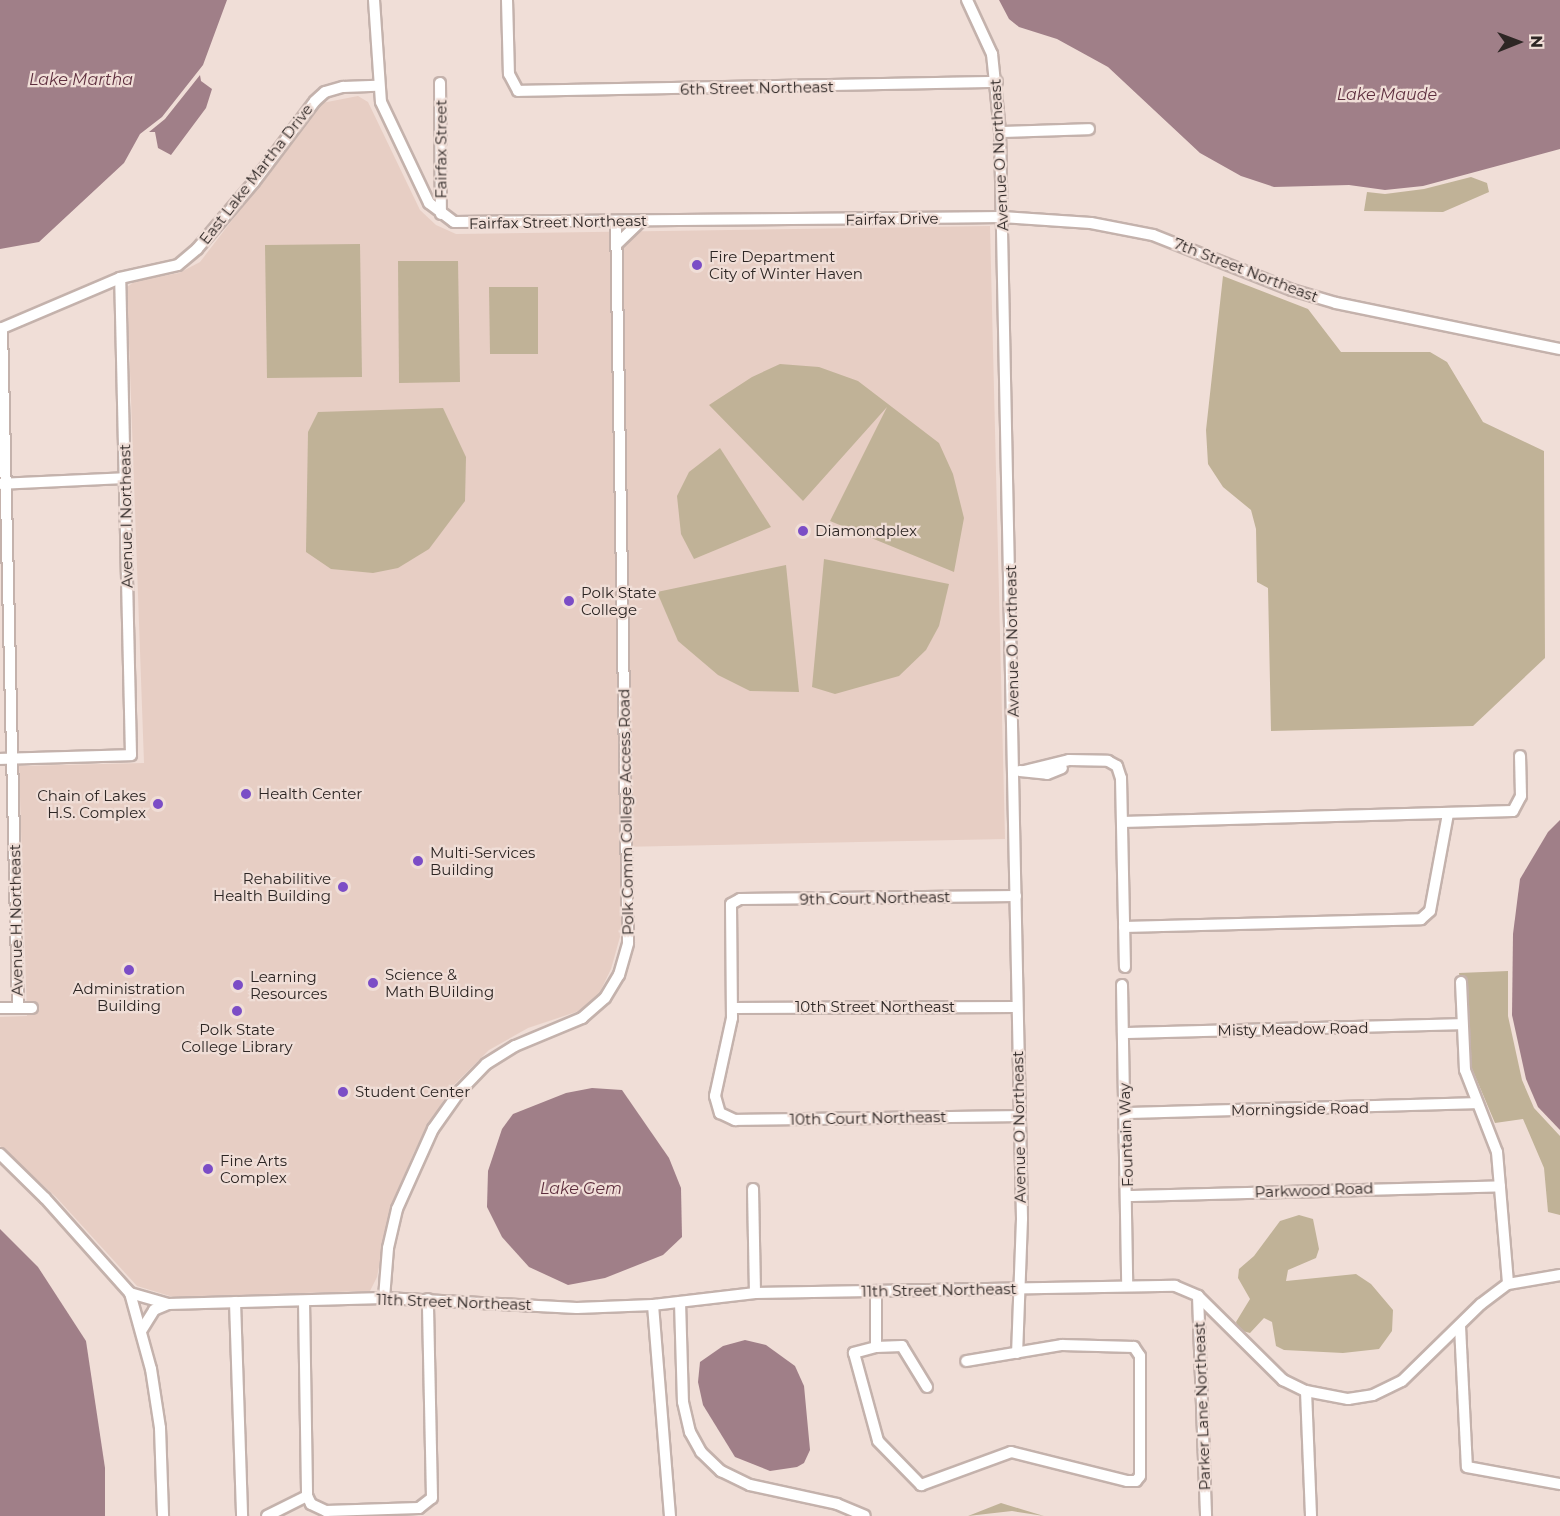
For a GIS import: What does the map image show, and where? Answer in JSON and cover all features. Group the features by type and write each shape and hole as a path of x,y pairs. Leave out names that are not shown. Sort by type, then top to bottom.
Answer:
{"street":[{"path":"374,0 377,86 387,118 429,203 441,214"},
{"name":"6th Street Northeast","path":"507,0 508,74 518,91 997,82"},
{"name":"Avenue O Northeast","path":"967,0 992,54 997,82 1000,132 1019,771 1016,896 1021,1288 1017,1353"},
{"name":"Fairfax Street","path":"440,83 441,214"},
{"name":"East Lake Martha Drive","path":"1,328 120,278 170,269 188,258 254,182 305,111 326,92 377,86"},
{"path":"1000,132 1089,129"},
{"name":"Fairfax Street Northeast","path":"441,214 454,222 472,224 783,220"},
{"name":"Fairfax Drive","path":"783,220 1002,217"},
{"name":"7th Street Northeast","path":"1002,217 1134,230 1318,298 1560,349"},
{"name":"Polk Comm College Access Road","path":"384,1298 388,1248 397,1209 433,1129 460,1090 486,1064 515,1046 582,1018 605,998 620,975 628,943 616,221"},
{"path":"616,245 641,221"},
{"name":"Avenue I Northeast","path":"12,758 130,755 120,278"},
{"name":"Avenue H Northeast","path":"1,328 3,482 18,1008"},
{"path":"3,482 125,478"},
{"path":"1122,822 1513,811 1521,796 1520,756"},
{"path":"0,759 12,758"},
{"path":"1019,771 1028,774 1047,774 1075,761 1108,761 1117,766 1122,822 1125,967"},
{"path":"1124,927 1421,919 1430,911 1448,814"},
{"name":"9th Court Northeast","path":"732,1008 731,904 735,902 1016,896"},
{"path":"1461,982 1465,1070 1497,1152 1508,1284 1560,1275"},
{"name":"Fountain Way","path":"1122,985 1128,1196 1127,1286"},
{"name":"10th Street Northeast","path":"732,1008 1017,1007"},
{"path":"0,1008 32,1008"},
{"name":"10th Court Northeast","path":"732,1008 715,1096 720,1113 735,1120 1018,1116"},
{"name":"Misty Meadow Road","path":"1123,1033 1462,1024"},
{"name":"Morningside Road","path":"1125,1113 1476,1103"},
{"path":"0,1154 130,1293 147,1353 164,1456 163,1516"},
{"name":"Parkwood Road","path":"1128,1196 1500,1186"},
{"path":"753,1189 755,1293"},
{"name":"11th Street Northeast","path":"130,1293 168,1304 384,1298 577,1308 653,1305 755,1293 1175,1287 1198,1296 1283,1380 1306,1391 1348,1399 1383,1391 1409,1376 1460,1326 1508,1284"},
{"path":"876,1291 876,1347"},
{"name":"Parker Lane Northeast","path":"1198,1296 1206,1516"},
{"path":"304,1301 307,1496 311,1504 326,1511 419,1508 432,1498 429,1299"},
{"path":"235,1302 242,1516"},
{"path":"680,1302 682,1402 696,1444 711,1463 735,1479 837,1503 865,1516"},
{"path":"141,1331 154,1310 168,1304"},
{"path":"653,1305 668,1451 670,1516"},
{"path":"1460,1326 1467,1467 1560,1484"},
{"path":"927,1387 902,1346 876,1347 854,1353 878,1441 921,1485 1011,1452 1136,1481 1140,1476 1140,1356 1134,1347 1062,1345 966,1361"},
{"path":"1306,1391 1311,1516"},
{"path":"267,1516 307,1496"}],"shaded area":[{"name":"Polk State College","path":"358,96 368,102 420,210 436,225 456,234 990,226 1005,839 620,847 623,926 611,969 599,994 579,1011 528,1028 489,1050 450,1089 414,1152 391,1207 377,1277 370,1291 173,1297 137,1286 56,1197 0,1146 0,1017 27,1016 19,766 144,763 127,287 135,281 179,273 200,262 322,103"},
{"path":"1471,177 1487,183 1489,192 1443,212 1364,211 1367,192 1385,194 1424,189"},
{"path":"360,244 362,377 267,378 265,245"},
{"path":"398,261 458,261 460,382 399,383"},
{"path":"1223,276 1308,309 1341,352 1430,352 1447,362 1483,422 1544,451 1545,658 1473,726 1271,731 1268,588 1257,582 1256,529 1251,510 1223,487 1208,464 1206,430"},
{"path":"489,287 538,287 538,354 490,354"},
{"path":"780,364 819,367 858,381 939,443 953,474 964,518 954,572 830,521 887,407 803,501 709,405 752,377"},
{"path":"443,408 466,457 465,501 429,549 398,568 373,573 331,569 306,552 308,432 318,412"},
{"path":"720,448 771,527 694,559 681,534 677,496 689,472"},
{"path":"824,559 949,584 939,626 926,650 899,676 835,694 812,687"},
{"path":"786,565 799,692 750,691 718,675 678,641 657,592"},
{"path":"1508,971 1508,1016 1522,1080 1534,1108 1560,1136 1560,1215 1548,1212 1544,1168 1523,1119 1495,1123 1470,1064 1459,973"},
{"path":"1299,1215 1313,1219 1319,1249 1316,1258 1288,1270 1286,1281 1356,1274 1371,1284 1393,1310 1392,1331 1379,1349 1343,1353 1284,1350 1276,1346 1272,1322 1264,1318 1250,1333 1239,1330 1236,1322 1250,1299 1238,1278 1239,1269 1254,1256 1280,1221"},
{"path":"1001,1503 1044,1516 1012,1511 968,1516"}],"water":[{"name":"Lake Martha","path":"0,0 227,0 203,65 162,117 140,134 124,163 39,242 0,249"},
{"name":"Lake Maude","path":"999,0 1560,0 1560,149 1423,186 1385,190 1349,185 1274,187 1241,176 1200,153 1108,67 1057,39 1019,27 1009,19"},
{"path":"200,75 201,81 212,89 206,108 171,155 158,148 155,132 149,132 165,119"},
{"path":"1560,820 1560,1130 1538,1107 1526,1079 1512,1015 1513,934 1520,879 1548,832"},
{"name":"Lake Gem","path":"592,1088 622,1090 669,1158 681,1188 682,1237 663,1255 605,1278 568,1285 529,1267 502,1237 487,1207 488,1171 502,1129 513,1114 566,1093"},
{"path":"0,1229 38,1267 86,1341 105,1468 105,1516 0,1516"},
{"path":"745,1340 766,1345 795,1366 804,1386 810,1450 804,1463 797,1467 770,1471 735,1457 703,1405 698,1382 700,1362 723,1346"}],"place":[{"name":"Fire Department City of Winter Haven","path":"697,265"},
{"name":"Diamondplex","path":"803,531"},
{"name":"Polk State College","path":"569,601"},
{"name":"Health Center","path":"246,794"},
{"name":"Chain of Lakes H.S. Complex","path":"158,804"},
{"name":"Multi-Services Building","path":"418,861"},
{"name":"Rehabilitive Health Building","path":"343,887"},
{"name":"Administration Building","path":"129,970"},
{"name":"Science & Math BUilding","path":"373,983"},
{"name":"Learning Resources","path":"238,985"},
{"name":"Polk State College Library","path":"237,1011"},
{"name":"Student Center","path":"343,1092"},
{"name":"Fine Arts Complex","path":"208,1169"}]}
